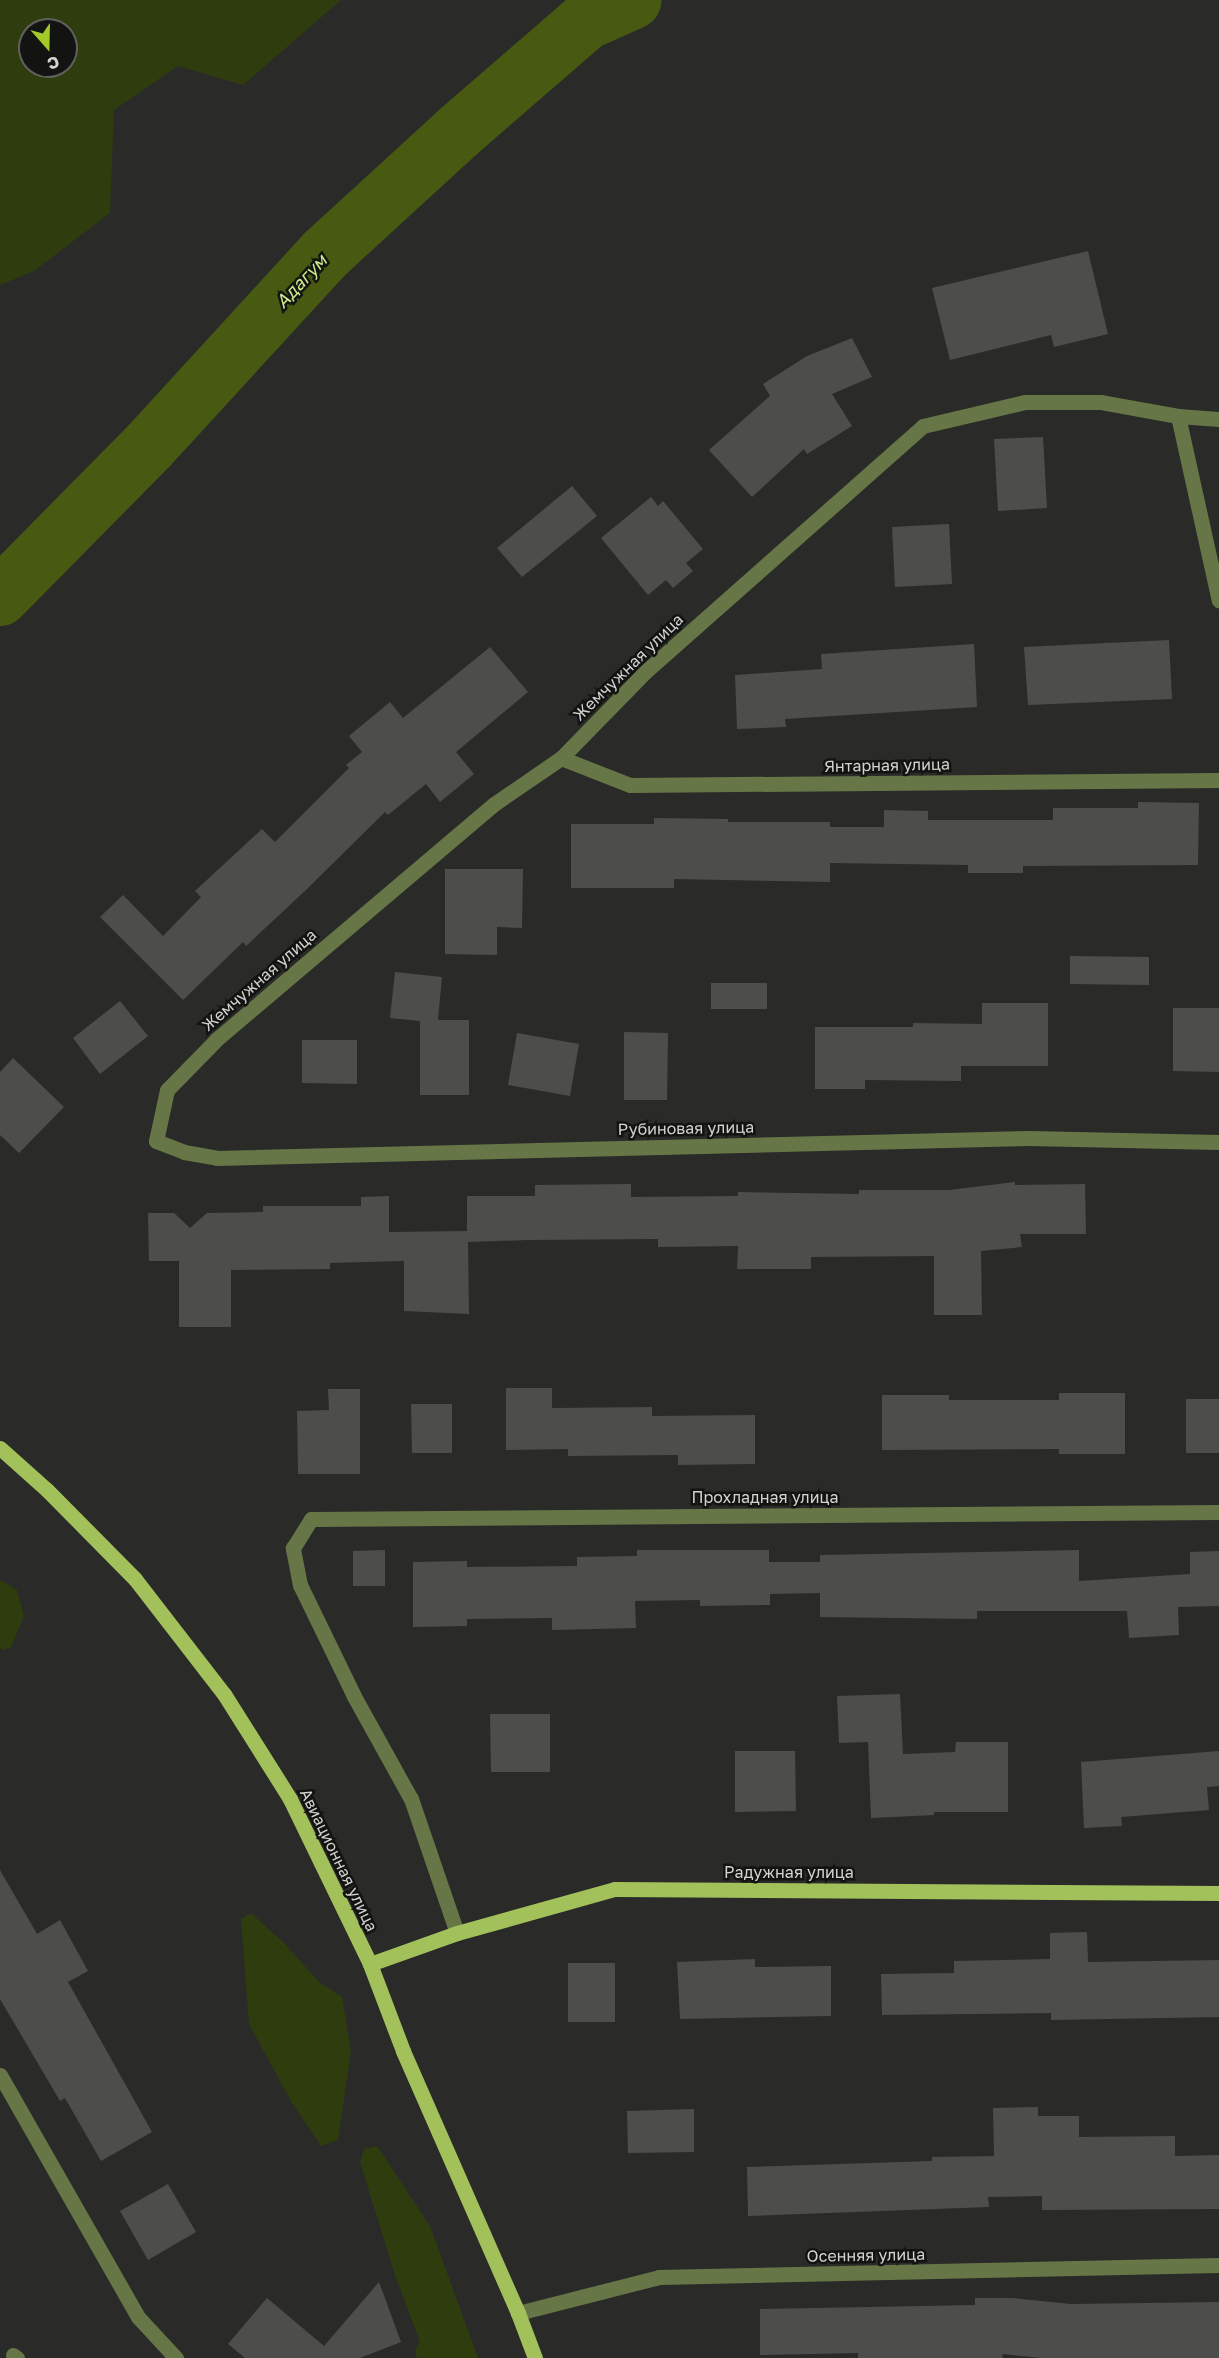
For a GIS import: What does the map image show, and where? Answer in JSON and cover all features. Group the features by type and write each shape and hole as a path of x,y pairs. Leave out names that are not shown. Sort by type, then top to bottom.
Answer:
{"main road":[{"name":"Авиационная улица","path":"0,1448 46,1490 135,1579 224,1694 290,1799 370,1964 403,2051 518,2313 535,2358"},
{"name":"Радужная улица","path":"370,1964 457,1933 615,1889 1219,1893"}],"street":[{"name":"Жемчужная улица","path":"156,1141 167,1090 216,1040 494,804 561,758 645,672 923,426 1025,402 1101,402 1178,416 1219,419"},
{"path":"1178,416 1219,601"},
{"name":"Янтарная улица","path":"561,758 630,785 1219,780"},
{"name":"Рубиновая улица","path":"156,1141 184,1152 217,1158 1016,1138 1219,1142"},
{"name":"Прохладная улица","path":"457,1933 411,1799 354,1696 300,1585 293,1548 311,1519 1219,1512"},
{"path":"0,2075 138,2318 176,2358"},
{"name":"Осенняя улица","path":"518,2313 659,2277 1219,2265"}],"green space":[{"path":"0,0 341,0 243,85 178,66 114,110 110,213 34,271 0,285"},
{"path":"0,1580 17,1590 24,1616 11,1647 3,1650 0,1648"},
{"path":"251,1913 284,1943 319,1982 342,1997 351,2051 338,2140 321,2146 292,2103 249,2024 241,1919"},
{"path":"377,2146 430,2226 478,2358 417,2358 415,2350 420,2342 395,2275 360,2162 364,2149"}],"building":[{"path":"1088,251 1108,334 1054,347 1051,335 950,360 932,288"},
{"path":"852,338 872,377 832,394 852,426 807,454 804,449 752,497 709,450 770,396 763,384 807,356"},
{"path":"1043,437 1047,508 998,511 994,439"},
{"path":"572,486 597,516 522,577 497,548"},
{"path":"651,497 658,506 663,501 703,549 686,563 693,571 673,588 666,580 648,595 601,538"},
{"path":"949,524 952,584 895,587 892,527"},
{"path":"1169,640 1172,699 1028,705 1024,647"},
{"path":"974,644 977,707 785,719 786,727 737,729 735,675 822,669 821,654"},
{"path":"490,647 528,692 456,752 474,774 440,802 426,784 388,815 385,812 246,946 243,942 183,1000 100,917 123,895 163,936 201,897 195,891 262,829 275,842 349,768 346,765 362,752 349,736 390,702 403,718"},
{"path":"1138,802 1199,803 1198,865 1023,866 1023,873 968,873 968,865 830,863 830,882 674,879 674,888 571,888 571,824 654,824 654,818 728,819 728,822 830,822 830,827 884,827 884,810 928,811 928,820 1053,820 1053,808 1138,808"},
{"path":"445,869 523,869 522,928 497,927 497,955 445,954"},
{"path":"1070,956 1149,957 1149,985 1070,984"},
{"path":"395,972 442,977 438,1020 469,1020 469,1095 420,1095 420,1021 390,1018"},
{"path":"711,983 767,983 767,1009 711,1009"},
{"path":"120,1001 148,1036 100,1074 73,1038"},
{"path":"982,1003 1048,1003 1048,1066 961,1066 961,1081 865,1080 865,1089 815,1089 815,1027 913,1027 913,1023 982,1024"},
{"path":"1173,1008 1219,1008 1219,1072 1173,1071"},
{"path":"624,1032 668,1033 667,1100 624,1100"},
{"path":"517,1033 579,1044 570,1096 508,1085"},
{"path":"302,1040 357,1040 357,1084 302,1083"},
{"path":"13,1058 64,1107 19,1153 0,1135 0,1072"},
{"path":"1015,1182 1015,1185 1085,1184 1086,1234 1020,1234 1022,1247 981,1251 982,1315 934,1315 934,1256 811,1257 811,1269 737,1269 738,1246 658,1247 658,1239 527,1240 468,1242 469,1314 404,1311 404,1261 330,1263 330,1269 231,1270 231,1327 179,1327 179,1261 149,1261 148,1213 174,1213 190,1228 207,1213 263,1212 263,1206 361,1206 361,1197 389,1196 389,1232 467,1231 467,1196 535,1196 535,1185 631,1184 631,1197 738,1196 738,1192 859,1194 859,1190 949,1190"},
{"path":"506,1388 552,1388 552,1408 652,1407 652,1416 755,1415 755,1464 678,1465 678,1455 568,1456 568,1449 506,1450"},
{"path":"328,1389 360,1389 360,1474 298,1474 297,1411 329,1410"},
{"path":"1059,1393 1125,1393 1125,1454 1059,1454 1059,1449 882,1450 882,1395 949,1395 949,1400 1059,1400"},
{"path":"1186,1399 1219,1399 1219,1453 1186,1453"},
{"path":"411,1404 452,1404 452,1453 412,1453"},
{"path":"385,1550 385,1586 353,1586 353,1551"},
{"path":"637,1550 769,1550 769,1562 820,1562 820,1555 1079,1550 1079,1581 1190,1574 1190,1552 1219,1551 1219,1606 1178,1607 1179,1635 1129,1638 1127,1611 977,1611 977,1619 820,1617 820,1593 770,1594 770,1605 700,1606 700,1600 635,1601 636,1628 552,1630 552,1618 467,1619 467,1626 413,1627 413,1562 467,1561 467,1567 577,1566 577,1557 637,1556"},
{"path":"900,1694 903,1754 955,1752 956,1742 1008,1742 1008,1812 934,1812 934,1815 871,1818 868,1742 839,1743 837,1696"},
{"path":"490,1714 550,1714 550,1772 491,1772"},
{"path":"735,1751 795,1751 796,1811 735,1812"},
{"path":"1219,1751 1219,1786 1207,1787 1209,1810 1121,1817 1122,1826 1084,1828 1081,1762"},
{"path":"0,1870 37,1934 60,1920 88,1971 68,1982 152,2132 101,2161 65,2098 60,2101 0,1999"},
{"path":"1087,1932 1088,1962 1219,1960 1219,2017 1051,2020 1051,2013 882,2015 881,1974 954,1973 954,1961 1050,1959 1050,1933"},
{"path":"755,1959 755,1967 831,1966 831,2016 680,2019 677,1962"},
{"path":"568,1963 615,1963 615,2022 568,2022"},
{"path":"1038,2107 1038,2116 1079,2116 1079,2137 1175,2136 1175,2156 1219,2155 1219,2209 1042,2210 1042,2196 988,2197 989,2207 748,2216 747,2167 932,2161 932,2157 994,2156 993,2108"},
{"path":"694,2109 694,2152 628,2153 627,2111"},
{"path":"168,2184 196,2232 148,2260 120,2211"},
{"path":"379,2282 401,2342 360,2358 245,2358 228,2344 267,2298 324,2346"},
{"path":"975,2298 1012,2298 1071,2304 1219,2302 1219,2358 1042,2358 1002,2354 1003,2358 858,2358 858,2353 760,2355 760,2309 975,2305"}],"waterway":[{"name":"Адагум","path":"0,597 149,446 325,254 458,132 586,21 633,0"}]}
